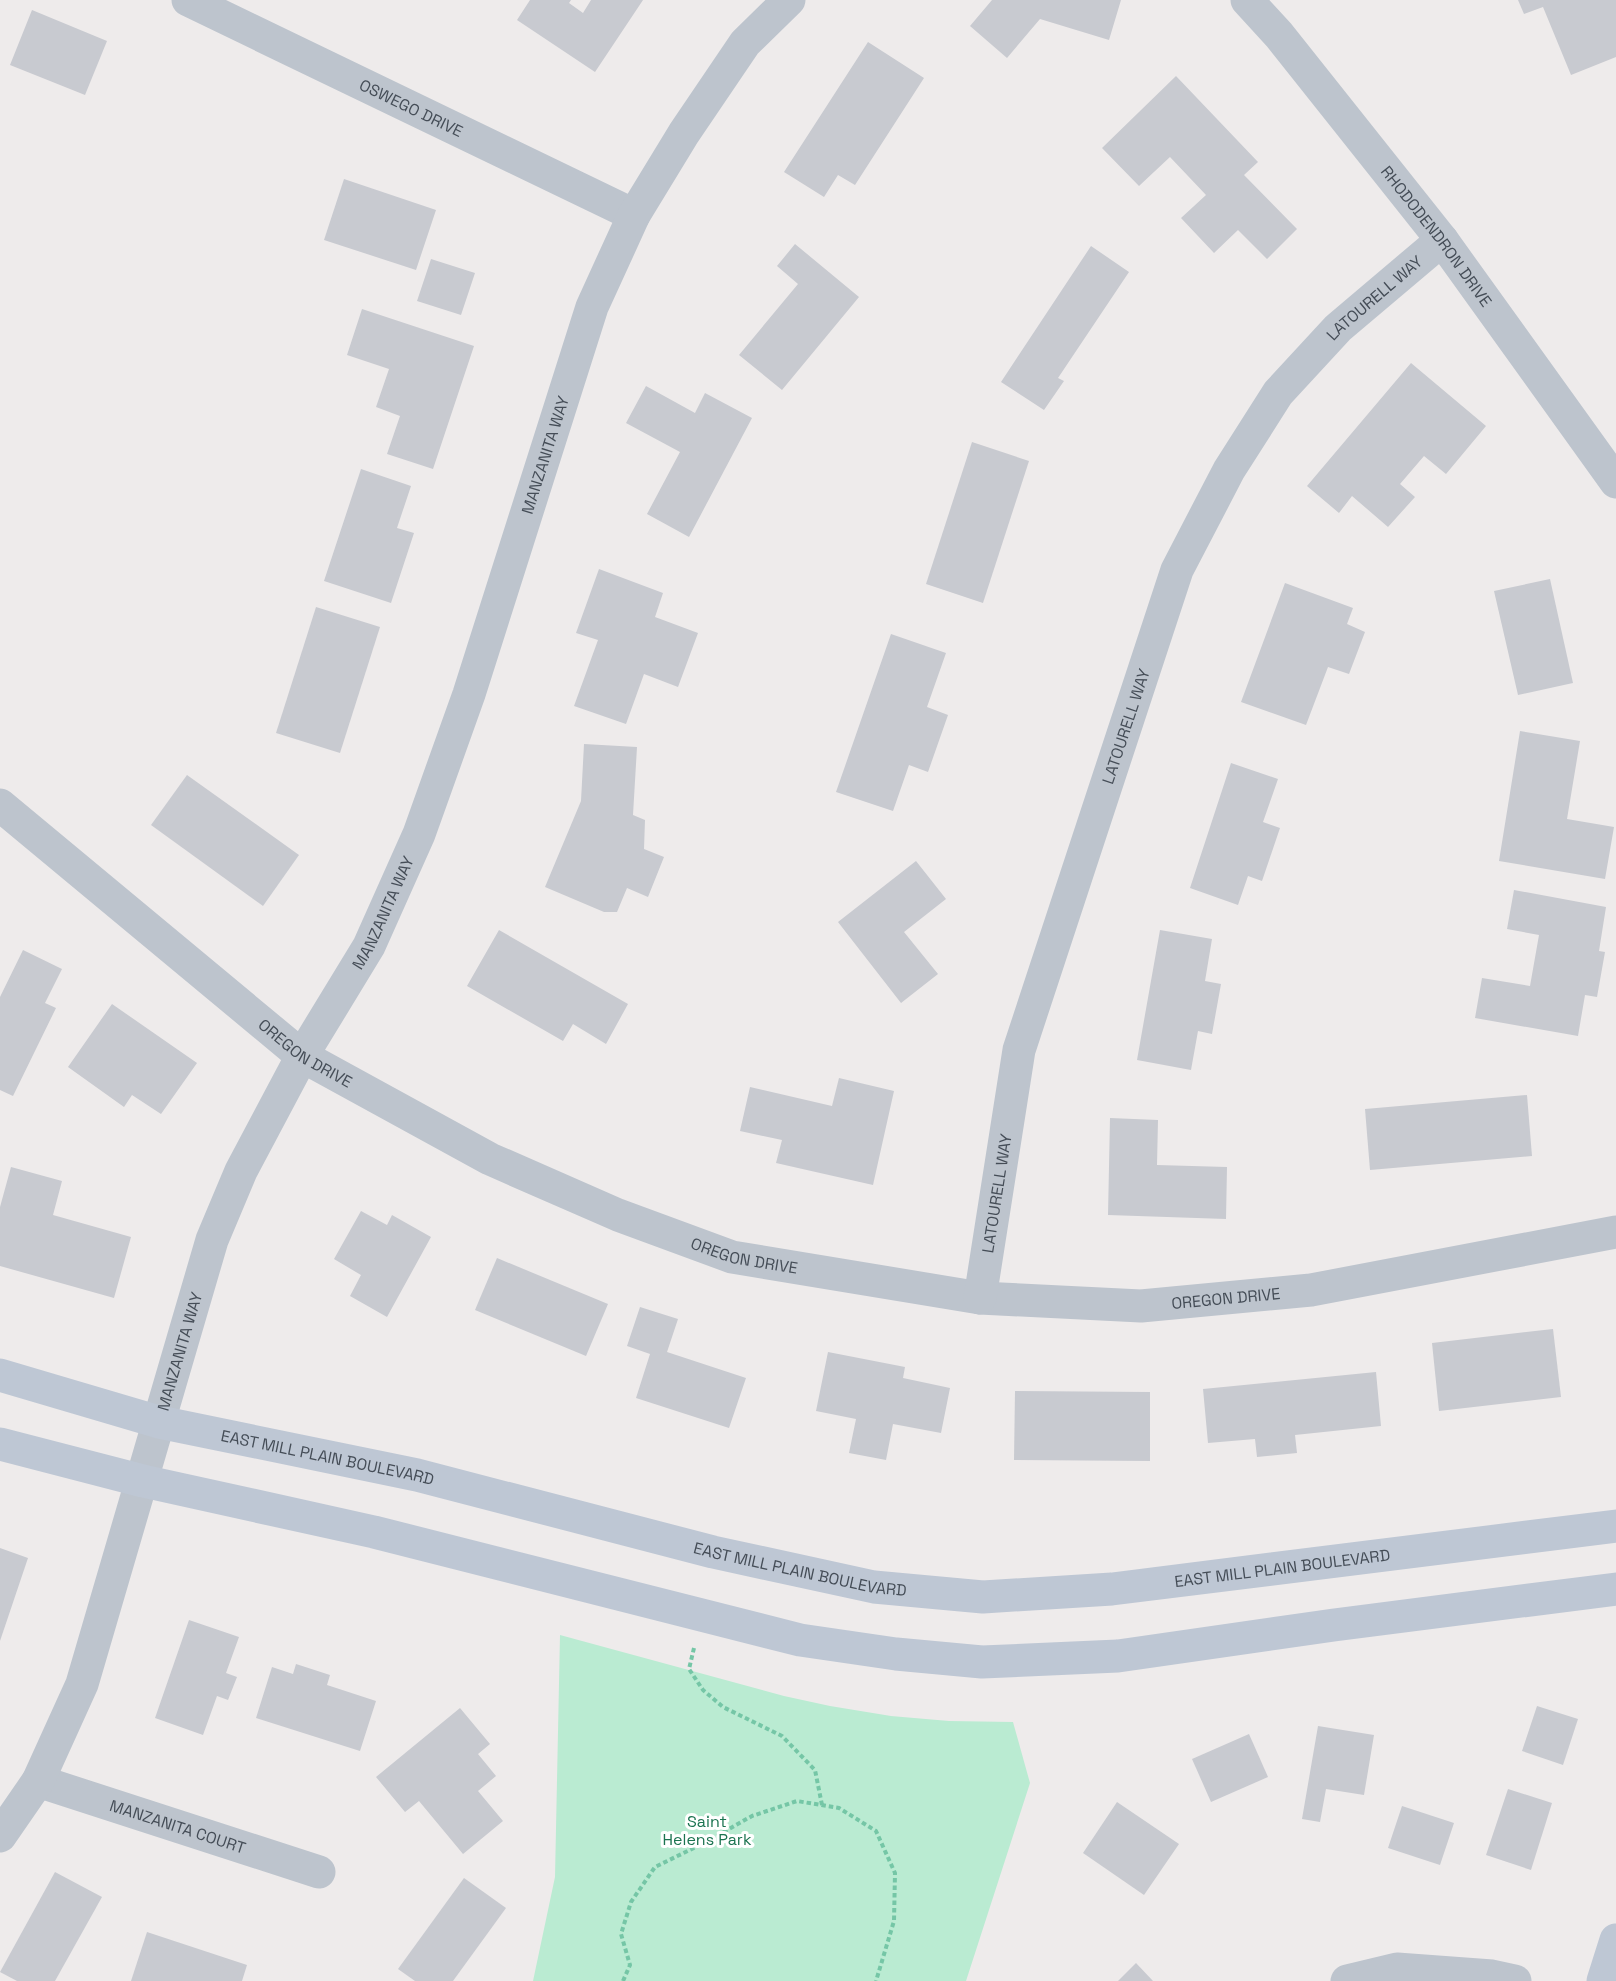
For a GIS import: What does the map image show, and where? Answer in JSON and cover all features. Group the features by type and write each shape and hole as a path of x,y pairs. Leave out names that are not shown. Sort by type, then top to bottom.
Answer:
{"main road":[{"name":"EAST MILL PLAIN BOULEVARD","path":"0,1375 159,1422 417,1475 713,1552 874,1587 983,1597 1112,1589 1616,1526"},
{"path":"0,1444 143,1481 374,1532 701,1617 800,1640 896,1654 982,1662 1118,1656 1334,1625 1616,1589"},
{"path":"1603,1981 1616,1940"}],"street":[{"name":"OSWEGO DRIVE","path":"188,0 634,215"},
{"name":"MANZANITA WAY","path":"0,1836 38,1781 82,1684 212,1240 241,1171 302,1056 369,946 419,834 469,694 592,307 634,215 684,133 746,43 789,0"},
{"name":"RHODODENDRON DRIVE","path":"1247,0 1279,35 1442,240 1616,482"},
{"name":"LATOURELL WAY","path":"980,1298 1019,1050 1177,570 1228,470 1278,393 1338,328 1442,240"},
{"name":"OREGON DRIVE","path":"0,805 302,1056 490,1159 618,1215 732,1257 980,1298 1141,1306 1311,1290 1616,1232"},
{"name":"MANZANITA COURT","path":"38,1781 319,1872"},
{"path":"1347,1981 1397,1969 1492,1976 1515,1981"}],"path":[{"path":"701,1617 689,1669 703,1690 723,1707 782,1736 815,1770 822,1805"},
{"path":"623,1981 630,1965 621,1934 631,1902 655,1867 752,1816 797,1801 839,1808 876,1831 895,1873 894,1921 876,1981"}],"green space":[{"name":"Saint Helens Park","path":"560,1635 784,1696 830,1706 891,1716 949,1721 1013,1722 1030,1783 966,1981 533,1981 555,1877"}],"building":[{"path":"530,0 571,0 569,3 583,13 591,0 643,0 595,72 517,20"},
{"path":"992,0 1121,0 1109,40 1040,19 1007,58 970,26"},
{"path":"1518,0 1616,0 1616,57 1571,75 1543,7 1524,14"},
{"path":"32,10 107,41 85,95 10,65"},
{"path":"868,42 924,78 855,185 838,175 824,197 784,172"},
{"path":"1176,76 1258,162 1244,175 1297,229 1267,259 1238,230 1214,253 1181,218 1206,195 1170,157 1139,186 1102,148"},
{"path":"344,179 436,210 416,270 324,240"},
{"path":"795,244 859,297 782,390 739,355 798,284 777,266"},
{"path":"1091,246 1129,272 1058,378 1064,381 1044,410 1001,382"},
{"path":"431,259 475,273 461,315 417,301"},
{"path":"362,309 474,346 433,469 387,454 400,416 376,407 389,369 347,355"},
{"path":"1411,363 1486,426 1446,474 1424,456 1400,484 1415,497 1388,527 1352,496 1339,513 1307,486"},
{"path":"646,386 695,413 705,393 752,418 689,537 647,514 680,452 626,423"},
{"path":"972,442 1029,461 983,603 926,584"},
{"path":"361,469 411,486 397,528 414,533 391,603 324,581"},
{"path":"599,569 663,593 655,617 698,633 678,687 644,674 626,724 574,706 598,640 576,633"},
{"path":"1550,579 1573,683 1518,695 1494,591"},
{"path":"1285,583 1353,608 1347,624 1365,632 1349,674 1328,667 1306,725 1241,702"},
{"path":"316,607 380,627 340,753 276,733"},
{"path":"891,634 946,653 927,707 948,715 928,772 909,765 893,811 836,792"},
{"path":"1520,731 1580,741 1567,819 1614,827 1605,879 1499,861"},
{"path":"584,744 637,747 633,815 645,820 644,849 664,857 648,897 627,888 617,912 604,912 545,887 581,801"},
{"path":"1231,763 1278,779 1263,822 1280,828 1262,881 1248,876 1238,905 1190,888"},
{"path":"187,775 299,855 263,906 151,825"},
{"path":"916,861 946,899 904,932 938,974 901,1003 838,922"},
{"path":"1514,890 1606,907 1599,951 1605,952 1597,997 1585,995 1578,1036 1475,1018 1482,978 1530,986 1539,935 1507,929"},
{"path":"499,930 628,1004 606,1044 573,1024 563,1041 467,986"},
{"path":"1160,930 1212,939 1205,981 1221,984 1212,1034 1198,1031 1191,1070 1137,1060"},
{"path":"23,950 62,969 45,1003 56,1008 13,1096 0,1090 0,997"},
{"path":"112,1004 197,1063 161,1114 132,1095 124,1107 68,1067"},
{"path":"839,1078 894,1091 873,1185 776,1163 782,1140 740,1131 750,1087 832,1106"},
{"path":"1527,1095 1532,1156 1370,1170 1365,1109"},
{"path":"1110,1118 1158,1120 1157,1165 1227,1167 1226,1219 1108,1215"},
{"path":"11,1167 62,1181 53,1215 131,1237 114,1298 0,1266 0,1207"},
{"path":"361,1211 387,1225 392,1215 431,1237 387,1317 350,1296 361,1275 334,1259"},
{"path":"497,1258 608,1304 586,1356 475,1310"},
{"path":"640,1307 678,1319 667,1352 746,1378 729,1428 636,1398 650,1354 627,1346"},
{"path":"1553,1329 1561,1397 1439,1411 1432,1343"},
{"path":"828,1352 905,1367 903,1378 950,1388 941,1433 893,1424 886,1460 849,1453 856,1419 816,1411"},
{"path":"1376,1372 1381,1426 1295,1435 1297,1453 1257,1457 1255,1439 1208,1443 1203,1389"},
{"path":"1015,1391 1150,1392 1150,1461 1014,1460"},
{"path":"0,1548 28,1558 0,1641"},
{"path":"189,1620 239,1637 226,1673 237,1677 228,1700 217,1696 203,1735 155,1718"},
{"path":"296,1664 330,1675 327,1685 376,1701 360,1751 256,1718 272,1667 293,1674"},
{"path":"1537,1706 1578,1719 1563,1765 1522,1751"},
{"path":"460,1708 490,1744 478,1754 496,1776 478,1791 503,1821 463,1854 419,1801 405,1812 376,1777"},
{"path":"1318,1726 1374,1735 1364,1795 1326,1789 1320,1822 1302,1819"},
{"path":"1249,1734 1268,1777 1211,1802 1192,1759"},
{"path":"1508,1789 1552,1803 1531,1870 1486,1855"},
{"path":"1117,1802 1179,1844 1144,1895 1083,1853"},
{"path":"1402,1806 1454,1823 1440,1865 1388,1848"},
{"path":"55,1872 102,1897 55,1981 17,1981 0,1972"},
{"path":"464,1878 506,1908 453,1981 415,1981 398,1969"},
{"path":"147,1932 247,1965 242,1981 131,1981"},
{"path":"1136,1963 1153,1981 1118,1981"}]}
